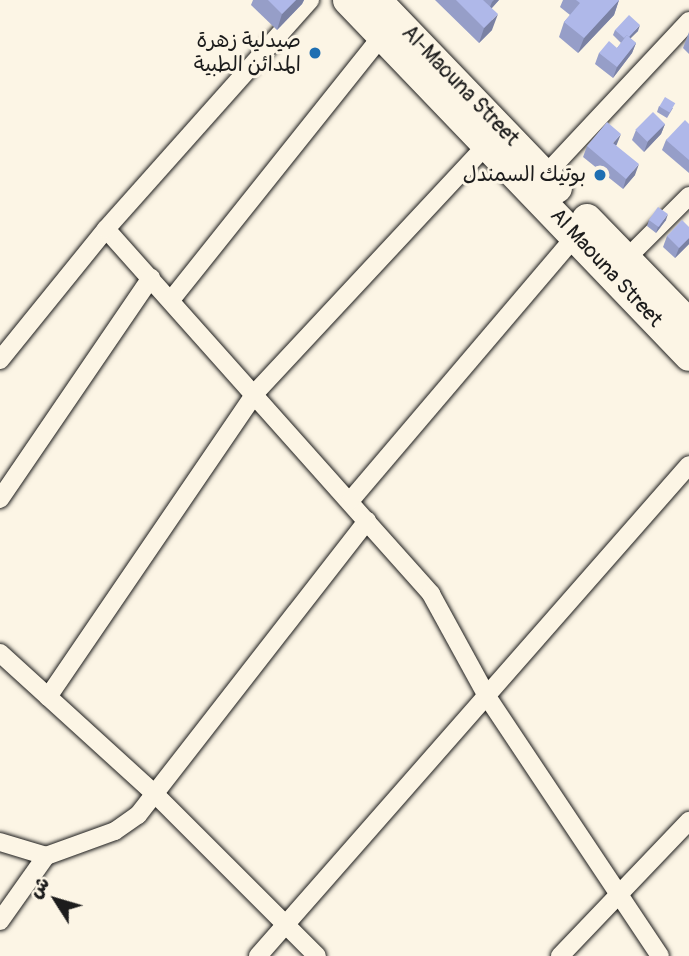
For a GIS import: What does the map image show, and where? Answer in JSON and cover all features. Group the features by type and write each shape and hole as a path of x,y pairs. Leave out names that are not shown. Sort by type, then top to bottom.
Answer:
{"highway":[{"name":"Al Maouna Street","path":"348,0 689,356"},
{"name":"Al-Maouna Street","path":"376,0 689,324"}],"street":[{"path":"0,360 106,229 310,0"},
{"path":"545,176 689,21"},
{"path":"171,300 382,36"},
{"path":"48,697 256,392 486,145"},
{"path":"626,259 689,196"},
{"path":"106,229 256,392 430,594 488,698 660,956"},
{"path":"350,501 576,235"},
{"path":"0,499 151,278"},
{"path":"258,956 287,927 689,465"},
{"path":"0,921 47,856 116,831 155,794 367,521"},
{"path":"0,653 155,794 317,956"},
{"path":"560,956 689,821"},
{"path":"0,842 47,856"}],"building":[{"path":"268,0 296,0 282,14"},
{"path":"456,0 483,0 498,14 484,28"},
{"path":"576,0 619,0 584,38 564,22 580,3"},
{"path":"629,15 640,25 629,37 627,35 624,38 615,30"},
{"path":"627,35 636,43 617,67 599,53 609,41 617,48"},
{"path":"665,97 675,103 670,113 659,106"},
{"path":"653,112 665,124 647,142 635,130"},
{"path":"685,120 689,124 689,160 666,140"},
{"path":"607,122 621,134 613,143 639,164 626,179 587,146"},
{"path":"658,207 668,214 659,227 649,220"},
{"path":"682,220 689,227 689,238 679,248 667,236"}],"place":[{"name":"صيدلية زهرة المدائن الطبية","path":"315,53"},
{"name":"بوتيك السمندل","path":"600,175"}]}
